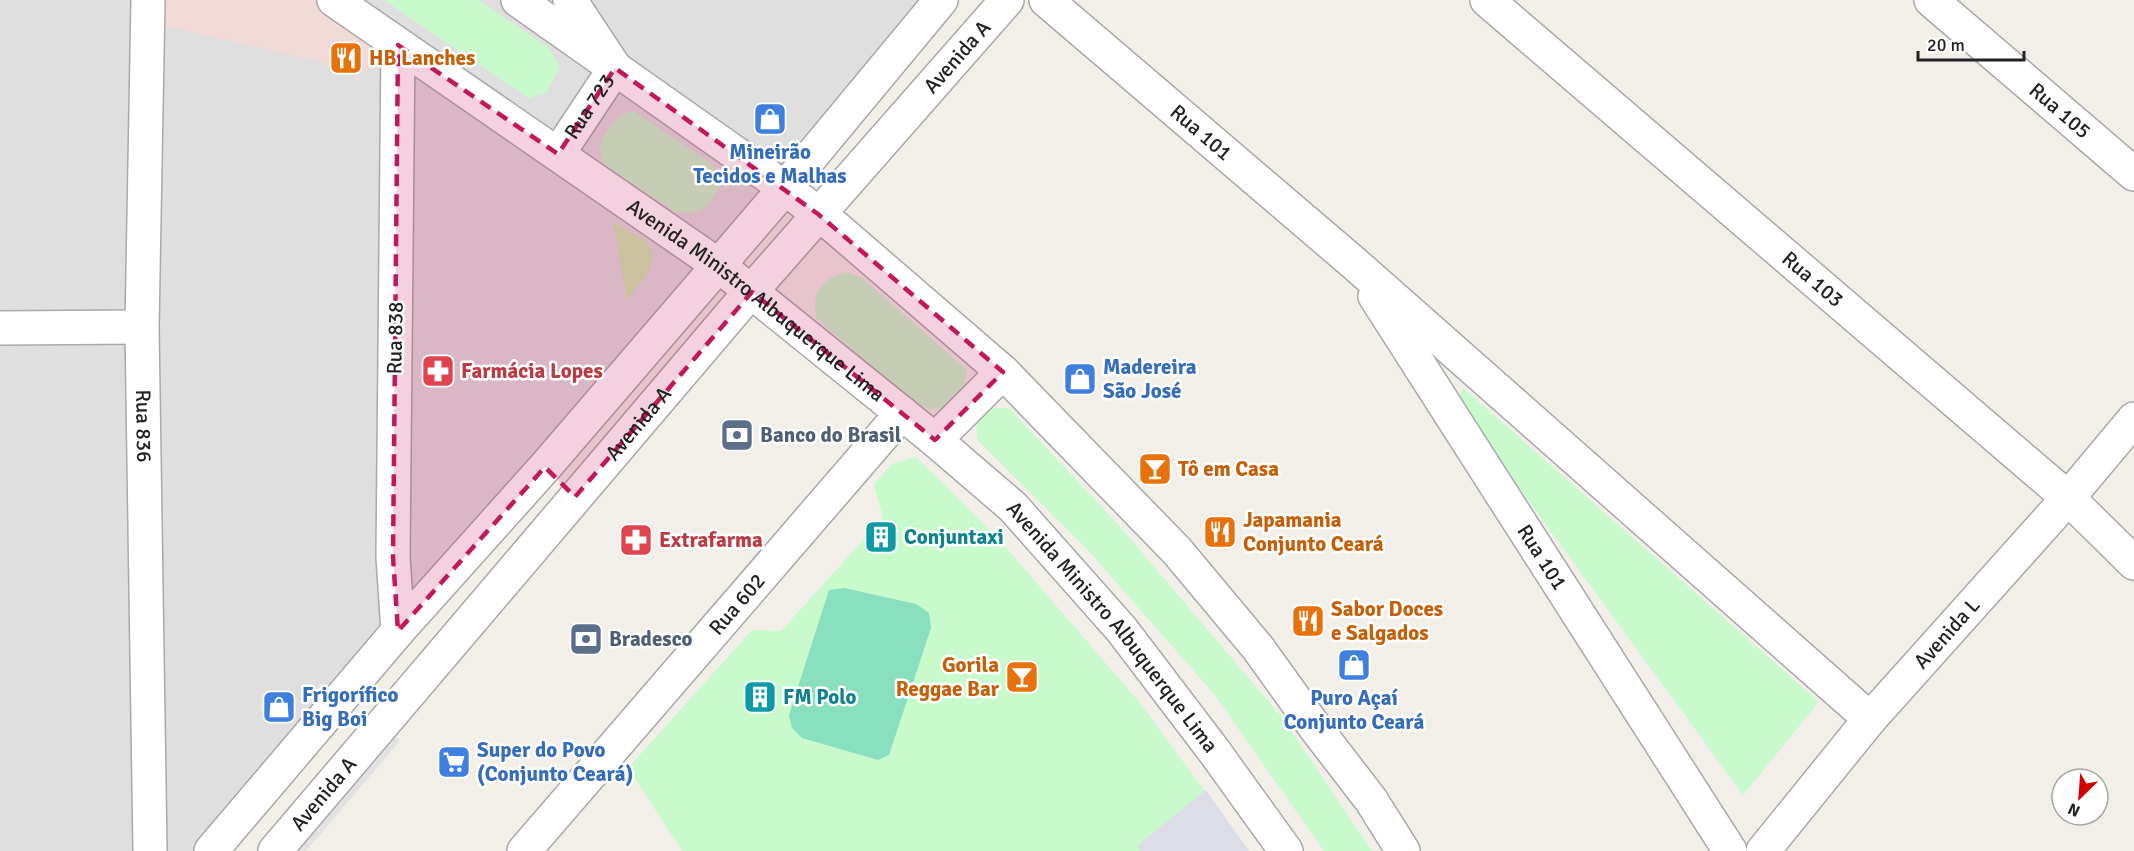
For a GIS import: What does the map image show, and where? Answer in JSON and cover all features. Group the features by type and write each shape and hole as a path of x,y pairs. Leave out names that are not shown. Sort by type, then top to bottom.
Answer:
{"street":[{"name":"Rua 836","path":"148,0 142,327 150,851"},
{"name":"Avenida Ministro Albuquerque Lima","path":"334,0 718,265 935,440 1013,507 1122,630 1286,851"},
{"path":"518,0 785,188 1003,372 1177,551 1258,648 1371,800 1403,851"},
{"name":"Rua 723","path":"558,154 615,68 570,0"},
{"name":"Avenida A","path":"211,851 398,632 785,188 941,0"},
{"name":"Avenida A","path":"275,851 818,214 1007,0"},
{"name":"Rua 101","path":"1046,0 1355,264 1870,719"},
{"name":"Rua 103","path":"1487,0 2068,498 2134,563"},
{"name":"Rua 105","path":"1931,0 2134,174"},
{"name":"Rua 838","path":"398,45 393,557 398,632"},
{"name":"Rua 101","path":"1355,264 1730,851"},
{"path":"0,328 142,327"},
{"path":"935,440 1003,372"},
{"name":"Rua 602","path":"524,851 902,413"},
{"name":"Avenida L","path":"1763,851 1870,719 2068,498 2134,419"},
{"path":"544,467 575,497"}],"highlighted area":[{"path":"398,45 558,154 615,68 818,214 1003,372 935,440 752,292 575,497 545,467 398,631 393,557"}],"shaded area":[{"path":"0,0 943,0 228,851 0,851"},
{"path":"148,0 321,0 373,32 371,67 363,72 149,22"},
{"path":"384,721 400,741 306,851 272,851"},
{"path":"1206,790 1249,851 1140,851 1137,846"}],"green space":[{"path":"384,0 479,0 550,49 560,67 546,93 528,98"},
{"path":"627,112 635,112 712,164 719,187 708,206 698,212 677,213 605,166 599,149 601,143 613,123"},
{"path":"613,222 646,241 653,253 649,272 627,300"},
{"path":"847,272 862,278 967,370 964,387 948,408 929,409 915,404 816,318 815,300 820,288 830,278"},
{"path":"1463,388 1819,702 1743,795 1457,403"},
{"path":"1009,408 1116,522 1281,716 1372,851 1324,851 1214,694 1086,548 978,441 977,424 980,418 986,410"},
{"path":"916,457 998,538 1140,703 1249,851 682,851 628,768 752,630 781,631 883,518 874,484 892,464"},
{"path":"844,588 916,604 929,613 931,628 889,755 878,760 802,738 792,728 789,715 829,590"}],"place":[{"name":"HB Lanches","path":"346,58"},
{"name":"Mineirão Tecidos e Malhas","path":"770,119"},
{"name":"Farmácia Lopes","path":"438,371"},
{"name":"Madereira São José","path":"1080,379"},
{"name":"Banco do Brasil","path":"737,435"},
{"name":"Tô em Casa","path":"1155,469"},
{"name":"Japamania Conjunto Ceará","path":"1220,532"},
{"name":"Conjuntaxi","path":"881,537"},
{"name":"Extrafarma","path":"636,540"},
{"name":"Sabor Doces e Salgados","path":"1308,621"},
{"name":"Bradesco","path":"586,639"},
{"name":"Puro Açaí Conjunto Ceará","path":"1354,665"},
{"name":"Gorila Reggae Bar","path":"1022,677"},
{"name":"FM Polo","path":"760,697"},
{"name":"Frigorífico Big Boi","path":"279,707"},
{"name":"Super do Povo (Conjunto Ceará)","path":"454,762"}]}
